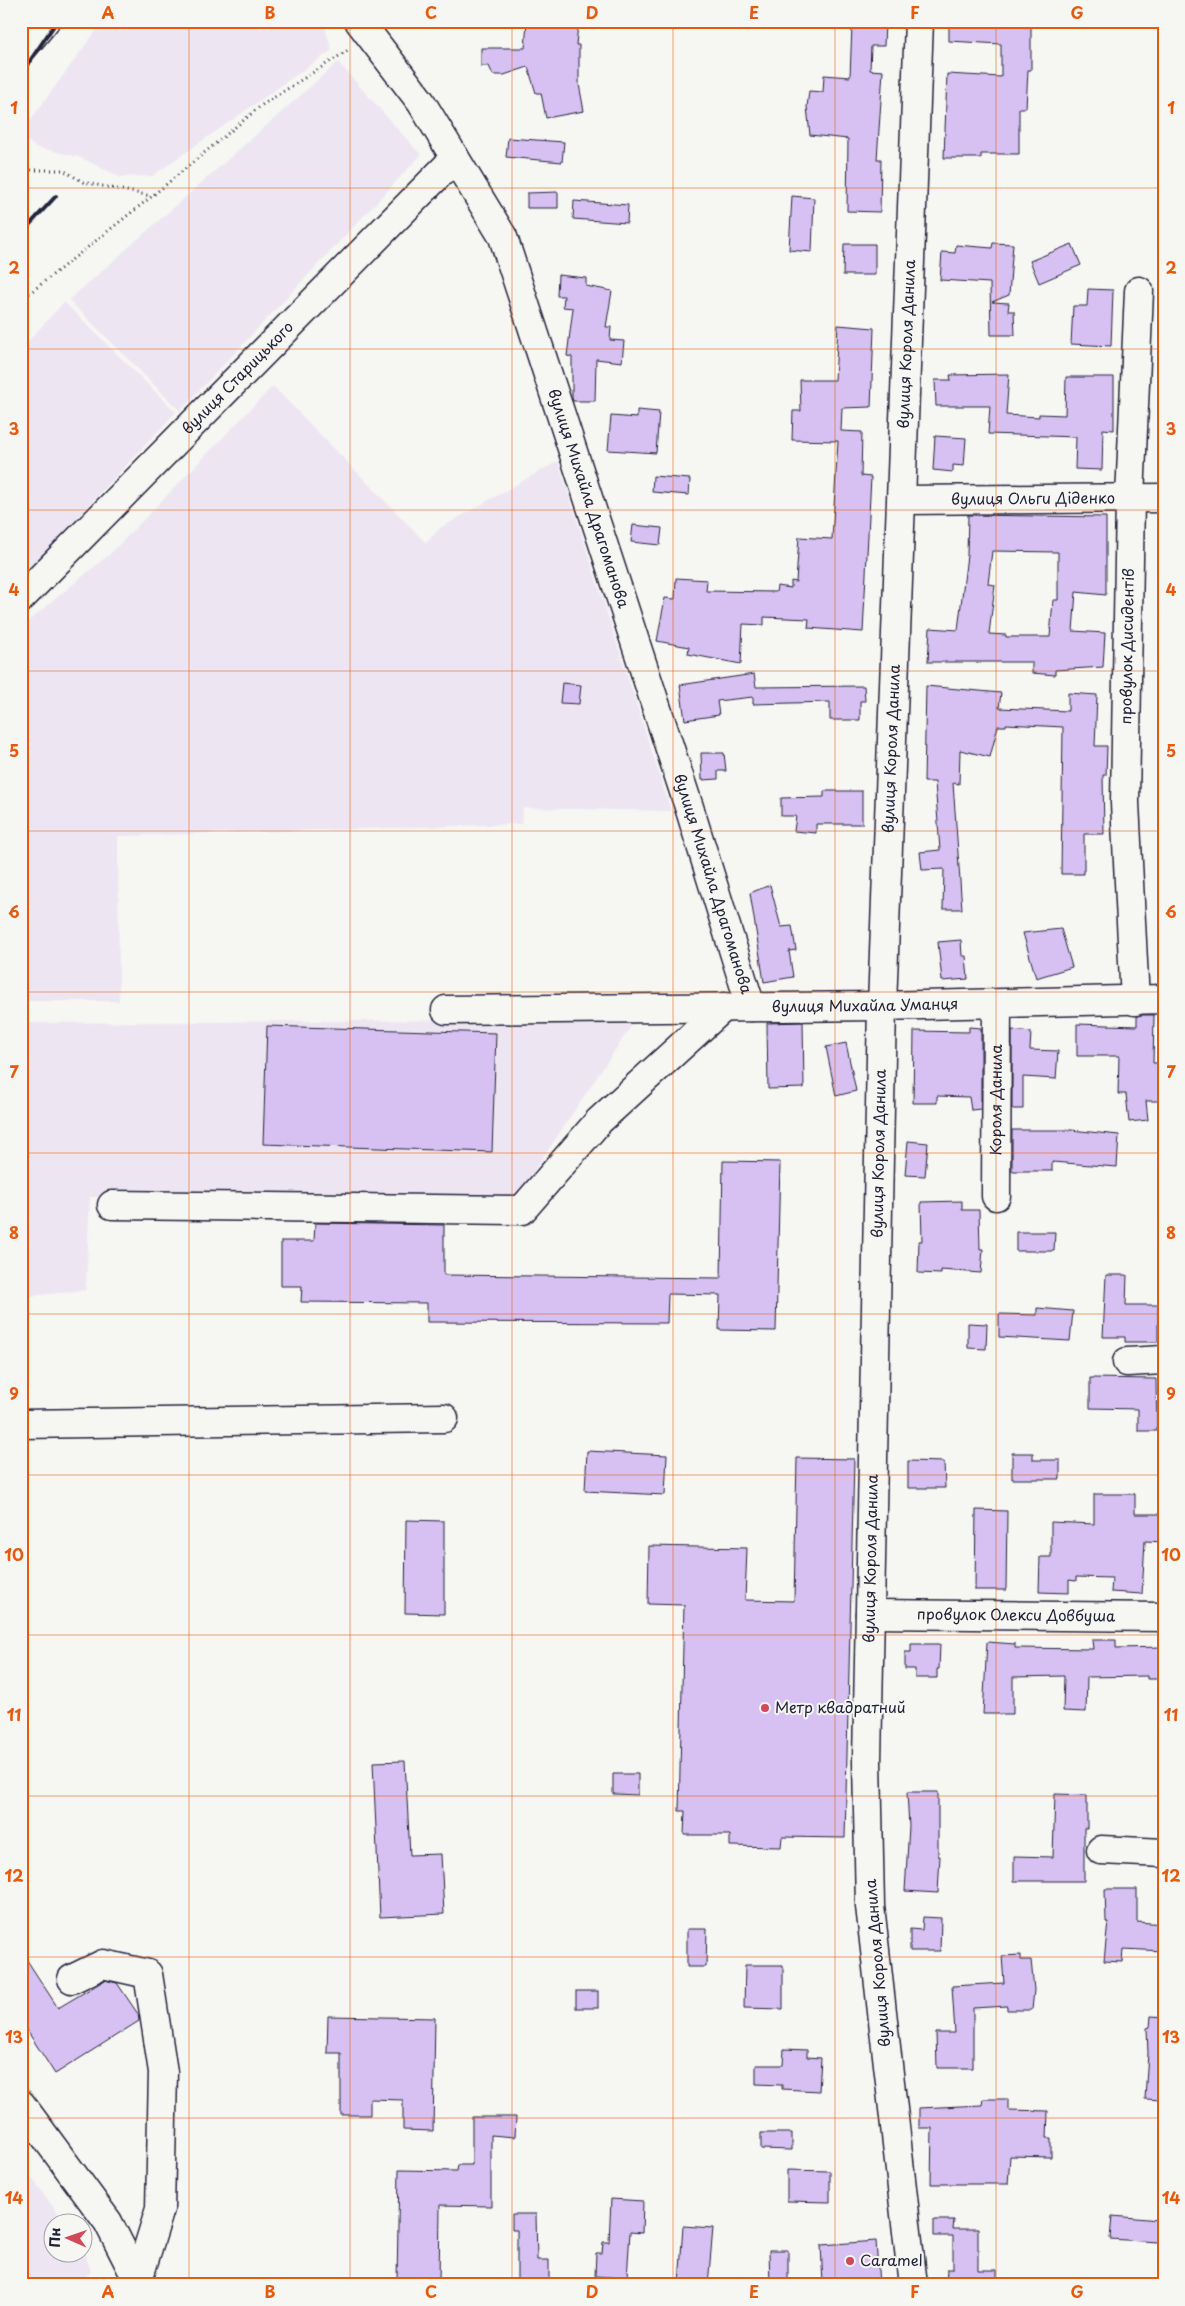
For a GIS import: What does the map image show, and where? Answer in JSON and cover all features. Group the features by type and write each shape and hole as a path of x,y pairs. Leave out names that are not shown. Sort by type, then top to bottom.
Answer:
{"street":[{"path":"21,50 45,21"},
{"name":"вулиця Короля Данила","path":"913,2285 870,1906 867,1761 882,1006 919,21"},
{"name":"вулиця Михайла Драгоманова","path":"366,29 421,102 503,237 689,808 751,1007"},
{"name":"вулиця Старицького","path":"21,598 455,158"},
{"name":"провулок Дисидентів","path":"1135,1001 1124,803 1130,498 1139,291"},
{"name":"вулиця Ольги Діденко","path":"902,500 1164,498"},
{"name":"вулиця Михайла Уманця","path":"446,1010 882,1006 1164,999"},
{"name":"Короля Данила","path":"996,1196 997,1004"},
{"path":"112,1205 522,1210 599,1121 724,1007"},
{"path":"1127,1362 1164,1360"},
{"path":"21,1424 444,1418"},
{"name":"провулок Олекси Довбуша","path":"870,1614 1164,1617"},
{"path":"1101,1850 1164,1853"},
{"path":"72,1979 104,1964 148,1974 163,2072 160,2209 139,2282"},
{"path":"21,2104 108,2222 139,2282"}],"path":[{"path":"21,300 262,105 366,29"},
{"path":"21,170 64,170 83,182 151,196"}],"shaded area":[{"path":"103,21 323,21 332,50 152,176 120,177 79,157 35,147 21,136 21,133"},
{"path":"338,62 421,155 180,411 69,300"},
{"path":"64,302 176,412 21,578 21,349"},
{"path":"273,386 426,543 440,528 558,461 671,811 523,808 522,824 118,836 119,1001 21,1001 21,627 111,553"},
{"path":"636,1019 515,1199 90,1197 86,1290 21,1297 21,1023"},
{"path":"21,2163 58,2214 42,2214 42,2264 88,2264 91,2272 76,2285 21,2285"}],"building":[{"path":"861,21 885,21 884,46 871,46 870,70 883,71 877,159 881,159 880,212 847,211 848,139 810,135 807,107 809,91 823,92 824,75 850,77 852,25 861,26"},
{"path":"985,21 1031,21 1031,70 1028,70 1026,108 1019,108 1019,154 981,154 981,158 944,158 947,74 1001,77 1001,44 949,41 949,23 985,23"},
{"path":"527,22 578,25 576,45 579,45 579,84 584,111 546,118 541,93 536,93 528,67 504,75 493,75 489,66 481,66 481,48 525,48"},
{"path":"508,138 564,142 562,162 506,157"},
{"path":"558,192 558,208 527,208 527,193"},
{"path":"792,196 814,198 812,252 789,250"},
{"path":"574,201 628,205 627,223 573,219"},
{"path":"993,243 1013,244 1009,295 992,302 1009,303 1008,311 1014,311 1015,335 991,335 990,283 940,280 942,252 955,253 956,245 992,248"},
{"path":"844,244 875,244 875,275 843,275"},
{"path":"1072,244 1081,265 1039,283 1030,261"},
{"path":"558,275 586,278 586,286 612,291 606,327 611,327 610,340 624,341 622,362 596,359 595,401 573,401 572,398 572,357 567,356 573,308 563,307 564,296 557,296"},
{"path":"1088,289 1113,290 1111,346 1071,344 1073,306 1087,306"},
{"path":"838,325 874,328 871,407 842,408 841,431 862,432 861,476 871,477 863,632 808,628 809,619 764,617 764,625 743,624 741,664 688,654 689,647 657,641 665,598 675,599 676,578 707,580 706,591 776,592 777,586 791,588 791,581 796,582 799,537 832,539 838,441 792,440 793,411 801,411 800,380 835,380"},
{"path":"1009,374 1006,415 1039,417 1039,414 1065,415 1066,377 1114,377 1114,430 1103,429 1102,470 1075,469 1076,437 988,434 990,406 936,406 935,380 951,380 950,375"},
{"path":"637,410 659,412 656,453 608,450 611,416 637,418"},
{"path":"935,436 966,438 964,466 953,465 953,472 933,470"},
{"path":"653,476 690,479 689,495 652,492"},
{"path":"968,515 1106,517 1106,595 1076,592 1073,631 1105,633 1103,667 1055,670 1055,675 1032,673 1032,662 928,662 930,628 958,630 967,555","holes":["992,551 1058,552 1058,600 1053,600 1050,637 1006,637 1006,635 989,634 995,585 988,584"]},
{"path":"633,525 662,528 660,545 631,542"},
{"path":"754,674 756,687 864,686 865,701 860,701 860,720 830,720 830,702 753,704 753,697 717,701 719,715 685,720 680,685"},
{"path":"562,683 581,685 579,704 560,703"},
{"path":"926,686 1001,693 999,708 1068,711 1068,693 1097,695 1095,746 1107,746 1106,775 1103,775 1104,834 1084,834 1084,874 1061,874 1063,727 1006,724 1006,726 998,726 990,757 960,750 959,784 953,783 962,909 943,909 944,869 922,870 920,852 940,850 935,782 924,782"},
{"path":"701,753 724,753 726,771 718,771 718,779 702,780"},
{"path":"824,791 862,791 862,824 816,824 816,833 794,831 796,816 781,816 781,798 824,797"},
{"path":"770,885 781,927 792,926 796,950 789,951 793,977 764,982 750,893"},
{"path":"1061,929 1072,967 1036,978 1023,933"},
{"path":"961,940 962,956 966,956 968,979 942,981 938,942"},
{"path":"1154,1015 1153,1063 1164,1063 1164,1101 1146,1101 1148,1120 1129,1122 1126,1094 1118,1094 1119,1056 1077,1056 1077,1024 1137,1026 1137,1016"},
{"path":"803,1022 804,1088 768,1089 767,1023"},
{"path":"267,1026 496,1033 492,1152 263,1144"},
{"path":"969,1027 981,1028 981,1109 971,1110 969,1097 937,1096 937,1103 913,1103 914,1031 969,1032"},
{"path":"1012,1030 1031,1032 1030,1050 1058,1051 1056,1079 1023,1077 1023,1109 1012,1109"},
{"path":"846,1043 856,1091 836,1096 826,1047"},
{"path":"1012,1130 1071,1130 1119,1135 1117,1167 1052,1162 1052,1171 1012,1171"},
{"path":"908,1141 928,1143 925,1176 905,1175"},
{"path":"723,1161 780,1162 776,1331 719,1330 720,1295 668,1294 667,1323 427,1322 427,1303 301,1302 302,1286 281,1286 281,1241 314,1241 315,1223 444,1225 444,1275 721,1278"},
{"path":"962,1201 962,1210 979,1210 980,1249 983,1249 981,1273 941,1270 941,1274 918,1273 919,1241 922,1241 921,1202"},
{"path":"1016,1232 1055,1232 1054,1251 1016,1251"},
{"path":"1106,1275 1127,1275 1126,1305 1158,1305 1158,1342 1125,1342 1125,1337 1103,1337"},
{"path":"1037,1308 1073,1311 1070,1341 999,1337 999,1314 1037,1315"},
{"path":"968,1323 987,1324 986,1349 968,1348"},
{"path":"1090,1378 1156,1379 1157,1431 1138,1431 1138,1409 1090,1408"},
{"path":"587,1451 667,1455 665,1495 585,1491"},
{"path":"1012,1453 1033,1453 1033,1460 1060,1460 1060,1479 1012,1479"},
{"name":"Метр квадратний","path":"797,1458 854,1459 845,1838 782,1837 781,1847 730,1846 730,1835 684,1835 685,1811 679,1811 684,1605 648,1604 649,1546 747,1548 745,1600 794,1601"},
{"path":"908,1461 944,1462 945,1488 908,1488"},
{"path":"1094,1494 1135,1494 1135,1514 1164,1514 1164,1542 1145,1541 1142,1594 1111,1592 1112,1578 1076,1577 1076,1581 1069,1580 1069,1593 1039,1592 1040,1557 1051,1557 1051,1522 1094,1524"},
{"path":"976,1510 1007,1511 1006,1590 975,1590"},
{"path":"406,1520 444,1521 444,1614 405,1613"},
{"path":"1092,1640 1116,1640 1116,1648 1164,1647 1164,1679 1147,1679 1147,1676 1087,1677 1086,1712 1063,1711 1064,1676 1013,1677 1013,1714 983,1714 987,1642 1015,1644 1015,1648 1093,1649"},
{"path":"911,1644 940,1644 937,1678 915,1678 915,1669 905,1669 905,1652 911,1652"},
{"path":"405,1761 410,1855 441,1854 444,1914 380,1917 373,1762"},
{"path":"613,1774 638,1774 638,1795 613,1794"},
{"path":"907,1792 938,1792 938,1856 940,1856 938,1893 905,1891 909,1826"},
{"path":"1055,1794 1087,1795 1087,1828 1084,1828 1084,1881 1014,1881 1014,1856 1053,1857"},
{"path":"1105,1889 1137,1889 1137,1922 1164,1924 1164,1951 1123,1949 1122,1962 1104,1961 1108,1922 1106,1922"},
{"path":"923,1917 941,1918 940,1951 910,1951 910,1929 922,1930"},
{"path":"687,1929 707,1929 706,1967 687,1967"},
{"path":"21,1951 58,2008 105,1980 117,1983 138,2014 139,2021 55,2074 21,2021"},
{"path":"1021,1955 1021,1960 1031,1960 1034,1990 1032,2010 1007,2010 1007,2006 973,2008 973,2068 937,2068 936,2033 955,2033 952,1986 1004,1983 1002,1956"},
{"path":"745,1965 783,1965 783,2009 744,2008"},
{"path":"576,1991 598,1991 598,2008 576,2008"},
{"path":"328,2016 435,2018 433,2131 403,2130 403,2100 370,2099 370,2115 341,2115 341,2053 327,2053"},
{"path":"1151,2016 1164,2017 1163,2100 1145,2099 1148,2053 1147,2028 1150,2027"},
{"path":"784,2049 807,2050 807,2057 821,2058 819,2091 782,2089 782,2085 756,2084 756,2065 783,2065"},
{"path":"983,2099 1008,2099 1008,2110 1048,2111 1047,2138 1051,2138 1051,2157 1010,2156 1008,2184 931,2184 932,2128 919,2128 919,2108 982,2105"},
{"path":"472,2117 516,2117 515,2137 491,2135 491,2206 440,2205 439,2285 401,2285 401,2281 397,2281 399,2170 457,2171 458,2165 472,2165"},
{"path":"761,2133 792,2133 792,2150 761,2149"},
{"path":"787,2170 830,2171 830,2202 787,2201"},
{"path":"611,2199 643,2201 642,2233 630,2232 627,2278 595,2276 596,2253 602,2253 603,2242 609,2242"},
{"path":"512,2214 536,2214 537,2260 549,2260 549,2285 517,2285 517,2230 512,2230"},
{"path":"1112,2216 1159,2220 1157,2242 1110,2239"},
{"path":"934,2220 954,2220 953,2229 978,2229 978,2270 997,2270 997,2285 946,2285 947,2269 953,2269 953,2236 934,2236"},
{"path":"683,2226 713,2228 708,2285 679,2285"},
{"name":"Caramel","path":"876,2241 879,2285 823,2285 821,2245"},
{"path":"769,2250 788,2250 788,2285 770,2285"}],"railway":[{"path":"21,74 57,21"},
{"path":"21,234 56,196"},
{"path":"21,755 25,754"}],"place":[{"name":"Метр квадратний","path":"765,1708"},
{"name":"Caramel","path":"850,2261"}]}
